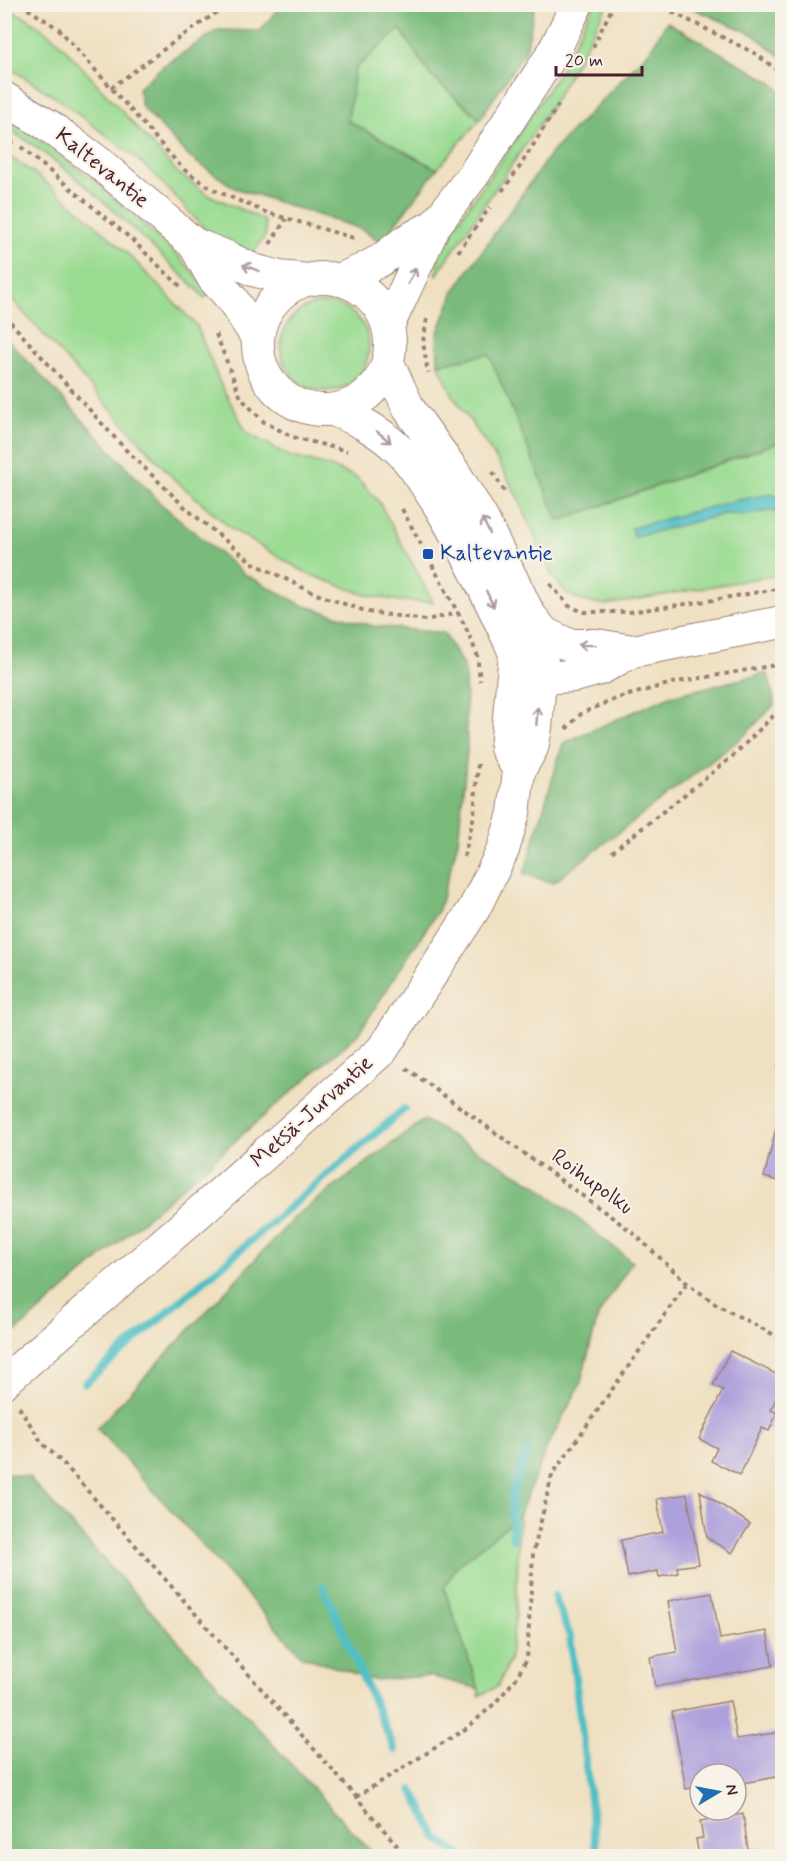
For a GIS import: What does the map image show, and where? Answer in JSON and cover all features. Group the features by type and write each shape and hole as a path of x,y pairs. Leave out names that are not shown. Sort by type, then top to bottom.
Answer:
{"street":[{"path":"388,326 435,225 474,174 553,53 577,4"},
{"name":"Kaltevantie","path":"4,98 50,126 98,162 194,244 253,270 279,277 308,280"},
{"path":"339,280 381,260 407,240 435,225"},
{"name":"Kaltevantie","path":"194,244 213,278 232,300 258,339"},
{"path":"329,278 339,280 350,283 368,294 381,309 388,326 391,345 388,363 380,380 367,394 351,405 333,410 313,409 294,403 279,392 267,377 260,359 258,339 262,320 272,303 288,288 308,280 329,278"},
{"path":"388,363 409,409 454,472 482,518 529,614 544,633 568,645 596,645 633,651"},
{"path":"333,410 361,421 381,434 401,452 461,541 515,653 527,668 540,674 556,677 574,676 600,669 633,651 783,622"},
{"path":"519,771 506,748 515,653 544,633"},
{"name":"Metsä-Jurvantie","path":"11,1393 196,1215 382,1050 474,909 503,850 514,813 519,771 532,748 536,728 544,633"}],"path":[{"path":"20,4 59,29 183,169 212,189 265,213 357,239 381,260"},
{"path":"111,88 229,4"},
{"path":"656,4 756,54 783,74"},
{"path":"4,138 21,147 121,231 183,289"},
{"path":"408,284 431,305 423,342 430,380"},
{"path":"4,315 125,449 188,510 253,563 316,594 368,612 426,620 458,614"},
{"path":"215,331 241,398 264,422 292,437 349,452"},
{"path":"487,464 510,502"},
{"path":"400,505 477,654 481,686"},
{"path":"544,578 569,606 584,612 629,612 783,588"},
{"path":"536,728 561,732 582,713 618,698 672,683 783,664"},
{"path":"612,852 732,757 783,706"},
{"path":"476,797 478,757"},
{"name":"Roihupolku","path":"382,1050 631,1231 687,1283 717,1305 783,1339"},
{"path":"356,1797 467,1728 494,1704 515,1680 526,1659 533,1554 552,1475 687,1283"},
{"path":"11,1393 42,1443 65,1465 406,1857"}],"green space":[{"path":"281,5 535,5 526,50 480,119 430,75 400,29 355,69 348,121 437,169 381,242 361,229 235,188 189,157 142,107 138,88 163,66 218,30 260,31"},
{"path":"593,5 607,5 549,110 436,276 438,249 514,142 562,68"},
{"path":"685,5 782,5 782,57 752,34"},
{"path":"4,8 29,19 58,41 178,173 209,195 264,220 266,234 250,258 221,243 158,178 130,153 58,99 5,65"},
{"path":"667,22 771,82 782,92 782,441 558,521 489,354 438,364 437,335 454,291 551,153 650,50"},
{"path":"400,28 430,75 480,119 437,169 347,121 355,69"},
{"path":"5,114 101,186 178,256 212,293 204,298 81,182 57,162 5,127"},
{"path":"5,154 37,175 93,222 130,256 197,326 219,381 247,433 289,456 328,466 356,477 379,502 433,602 399,601 366,595 308,574 233,530 174,479 5,292"},
{"path":"325,303 342,306 356,316 366,330 369,347 366,364 356,378 342,388 325,391 308,388 294,378 284,364 281,347 284,330 294,316 308,306"},
{"path":"4,336 161,504 244,574 302,605 373,626 444,633 465,669 467,750 458,841 439,909 358,1034 5,1341"},
{"path":"489,354 559,521 782,441 782,574 606,605 582,601 566,593 551,574 520,502 499,463 454,397 438,364"},
{"path":"768,673 775,704 744,736 553,883 524,874 563,743 670,696"},
{"path":"424,1120 536,1185 632,1262 598,1316 580,1385 547,1447 519,1516 456,1567 444,1588 479,1689 430,1676 373,1680 302,1656 97,1428 298,1214"},
{"path":"4,1473 28,1477 375,1856 5,1856"},
{"path":"519,1516 516,1614 509,1661 498,1686 479,1696 479,1689 444,1588 456,1567"}],"water":[{"path":"772,494 782,499 782,515 772,511 745,515 725,514 634,537 631,528 738,500"}],"building":[{"path":"782,1050 782,1070 777,1069"},
{"path":"782,1104 782,1182 764,1177"},
{"path":"730,1351 782,1377 782,1386 771,1410 777,1413 769,1431 762,1428 740,1475 711,1461 717,1448 699,1439 723,1390 713,1385"},
{"path":"700,1491 750,1524 732,1553 707,1538"},
{"path":"687,1494 699,1564 677,1567 678,1573 659,1577 658,1571 628,1577 621,1540 663,1532 657,1499"},
{"path":"712,1593 720,1639 767,1631 773,1666 655,1687 650,1657 677,1652 668,1601"},
{"path":"730,1701 737,1739 780,1732 782,1776 748,1782 748,1762 688,1762 688,1789 686,1789 672,1712"},
{"path":"700,1822 744,1822 748,1850 755,1849 756,1856 699,1856 696,1839 703,1838"},
{"path":"782,1851 782,1856 767,1856 767,1854"}],"waterway":[{"path":"85,1383 404,1109"},
{"path":"513,1539 511,1496 528,1450"},
{"path":"323,1587 395,1750"},
{"path":"554,1596 570,1636 597,1856"},
{"path":"412,1790 437,1838 462,1856"}],"place":[{"name":"Kaltevantie","path":"428,554"}]}
